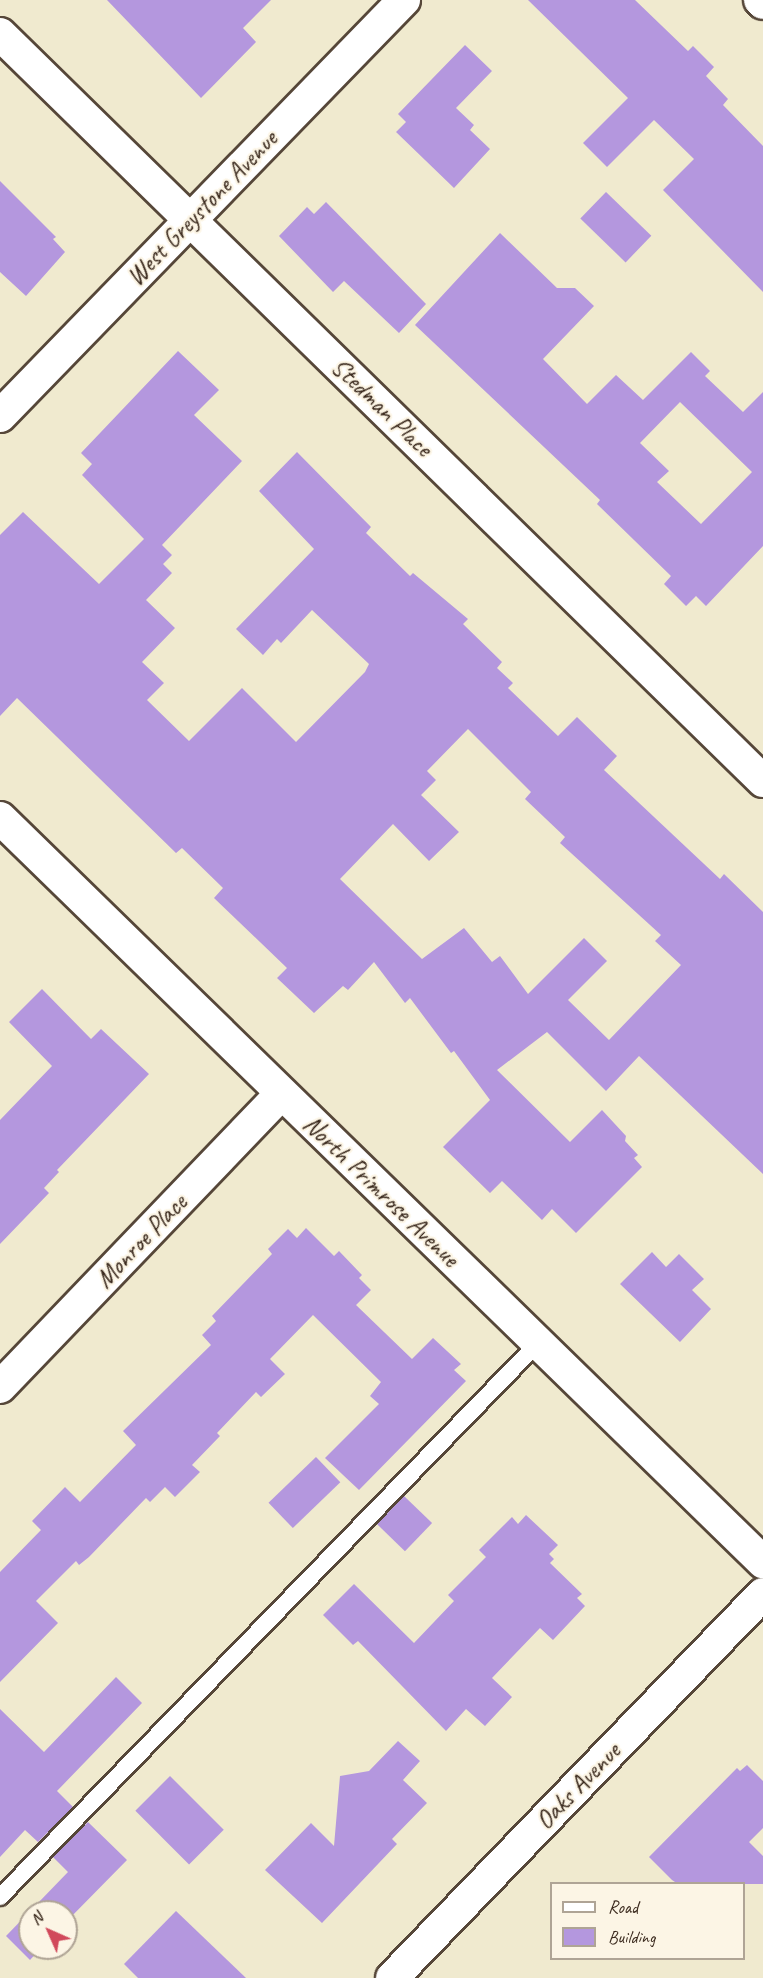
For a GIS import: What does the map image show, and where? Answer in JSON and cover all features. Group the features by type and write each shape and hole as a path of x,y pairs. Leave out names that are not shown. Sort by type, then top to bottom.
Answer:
{"street":[{"name":"West Greystone Avenue","path":"0,416 404,0"},
{"name":"Stedman Place","path":"0,34 763,781"},
{"name":"North Primrose Avenue","path":"0,818 763,1562"},
{"name":"Monroe Place","path":"0,1387 281,1094"},
{"name":"Oaks Avenue","path":"394,1978 763,1594"}],"lane":[{"path":"0,1897 538,1343"}],"building":[{"path":"107,0 271,0 243,28 256,42 201,98"},
{"path":"528,0 635,0 688,51 693,46 714,67 706,76 728,99 723,105 763,146 763,292 663,190 694,159 654,120 607,167 583,143 628,98"},
{"path":"465,45 492,71 456,108 474,125 470,130 490,149 454,188 396,132 406,122 398,114"},
{"path":"0,181 56,237 53,239 65,252 26,296 0,272"},
{"path":"606,192 651,236 626,262 580,219"},
{"path":"326,202 426,304 399,333 344,281 333,292 279,236 307,207 314,214"},
{"path":"500,233 557,288 575,288 594,306 543,359 587,404 616,375 643,400 691,352 710,371 705,376 743,412 763,392 763,546 706,606 696,596 686,606 664,584 671,576 597,504 600,500 415,325","holes":["680,402 752,472 701,524 657,482 669,471 640,443"]},
{"path":"178,351 219,390 194,415 242,461 162,545 172,555 163,564 172,573 146,600 175,628 142,662 164,683 147,700 189,741 242,688 296,742 365,672 369,664 312,610 281,643 277,639 263,655 236,629 314,549 259,491 297,452 371,527 366,533 410,576 413,573 468,619 463,624 502,662 497,668 513,683 508,688 558,736 577,717 617,756 604,770 720,879 724,874 763,912 763,1174 639,1056 606,1091 547,1032 497,1070 570,1142 602,1110 626,1136 625,1141 638,1155 634,1158 642,1167 576,1233 552,1209 542,1220 502,1181 490,1193 443,1147 490,1100 454,1051 451,1053 410,998 405,1003 374,962 348,990 343,986 314,1013 277,978 287,968 214,898 223,888 182,848 176,853 17,698 0,716 0,535 23,512 99,584 144,539 82,475 92,464 81,453","holes":["468,729 531,792 525,799 565,837 560,843 661,935 655,941 681,965 609,1040 568,1000 607,961 584,938 528,994 500,956 492,962 464,928 422,959 340,879 393,824 429,861 459,832 421,795 436,780 427,771"]},
{"path":"42,989 91,1039 101,1029 149,1074 57,1170 59,1172 44,1188 49,1193 0,1244 0,1120 52,1066 9,1022"},
{"path":"306,1228 334,1256 339,1251 362,1275 359,1278 371,1290 356,1305 412,1359 433,1338 461,1364 454,1370 466,1381 359,1490 325,1458 379,1404 370,1396 381,1382 313,1315 270,1359 285,1374 261,1397 256,1392 217,1433 220,1436 192,1465 200,1472 175,1497 165,1487 150,1502 146,1498 89,1557 79,1565 76,1561 36,1601 58,1623 0,1682 0,1572 41,1530 32,1521 65,1487 80,1502 136,1445 123,1431 211,1345 202,1335 216,1321 212,1316 272,1254 268,1249 288,1229 297,1238"},
{"path":"652,1252 666,1267 679,1254 704,1279 692,1290 711,1309 680,1342 620,1284"},
{"path":"316,1457 340,1482 293,1528 269,1503"},
{"path":"404,1496 432,1523 405,1551 377,1524"},
{"path":"526,1515 558,1545 549,1554 554,1559 550,1563 582,1594 577,1598 585,1606 553,1640 540,1628 492,1678 512,1697 485,1726 466,1709 446,1731 358,1641 353,1645 323,1615 354,1584 414,1643 454,1601 448,1595 486,1557 479,1550 512,1517 518,1524"},
{"path":"116,1677 142,1703 57,1791 73,1807 38,1842 25,1830 0,1857 0,1709 44,1752"},
{"path":"398,1741 420,1761 403,1780 427,1803 392,1839 397,1844 322,1923 265,1870 311,1823 334,1846 340,1776 369,1771"},
{"path":"747,1765 763,1781 763,1828 749,1842 763,1856 763,1884 675,1882 649,1857 737,1768 740,1771"},
{"path":"170,1776 224,1830 189,1864 135,1811"},
{"path":"88,1822 127,1860 78,1910 78,1900 41,1900 68,1872 53,1857"},
{"path":"176,1911 246,1978 138,1978 124,1964"},
{"path":"18,1924 18,1948 6,1936"}]}
